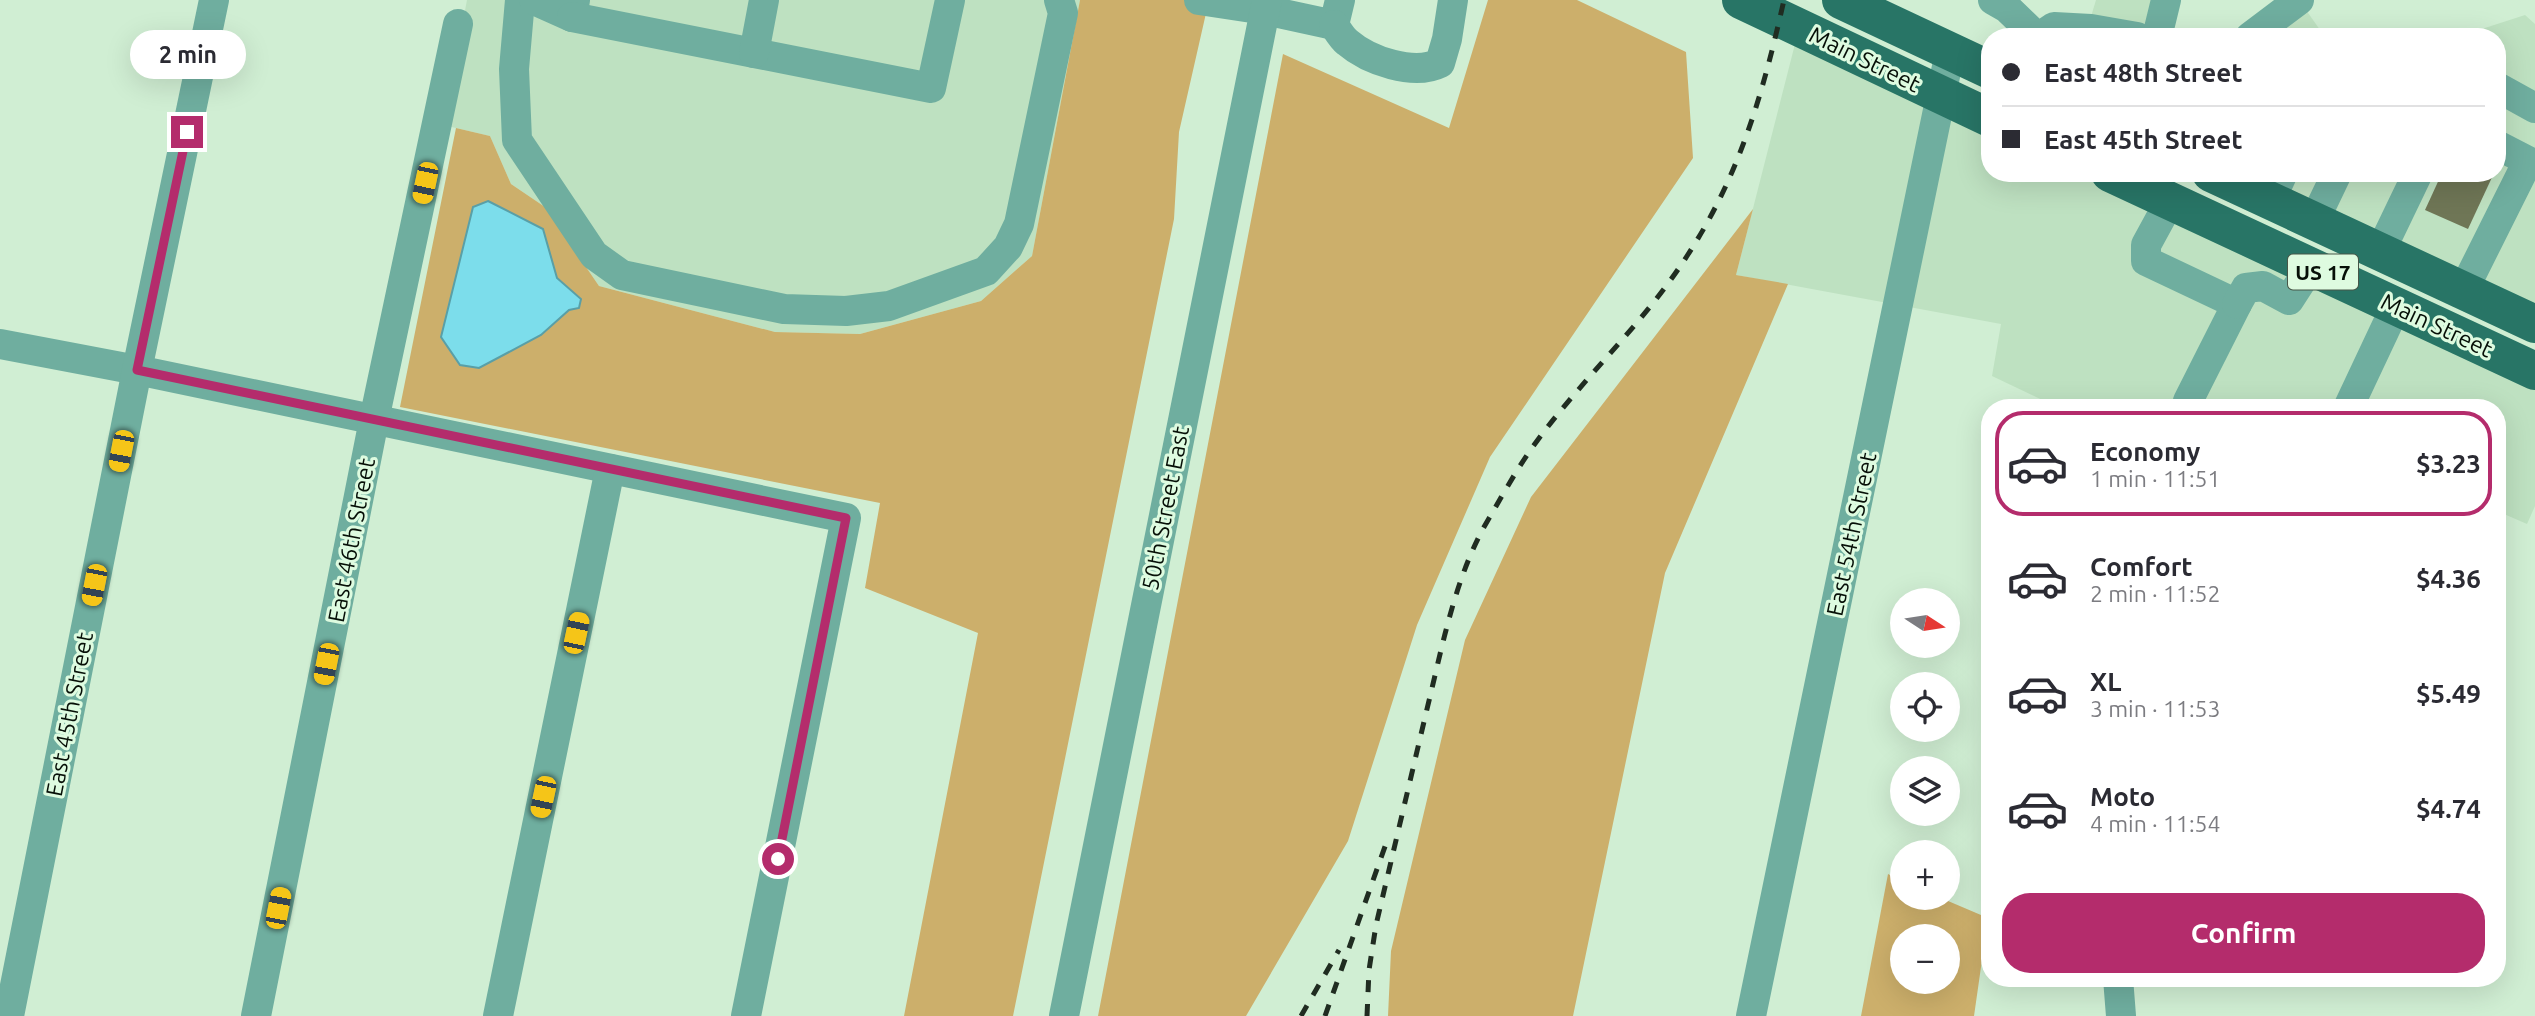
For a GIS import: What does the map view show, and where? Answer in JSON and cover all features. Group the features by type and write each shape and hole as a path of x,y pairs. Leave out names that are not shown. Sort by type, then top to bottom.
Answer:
{"main road":[{"name":"Main Street","path":"1741,0 1981,113"},
{"name":"Main Street","path":"1841,0 1981,66"},
{"name":"Main Street","path":"2129,182 2535,371"},
{"name":"Main Street","path":"2252,182 2314,221 2535,324"}],"street":[{"name":"East 45th Street","path":"9,1016 137,370 214,0"},
{"path":"520,0 514,69 517,141 594,255 622,275 783,309 846,311 889,306 986,271 1008,247 1019,224 1063,13 1059,0"},
{"path":"534,0 754,53 931,88 950,0"},
{"path":"754,53 764,0"},
{"path":"1199,0 1337,13 1346,42 1378,61 1427,69 1440,64 1453,0"},
{"path":"1993,0 2007,8 2028,28"},
{"path":"2159,28 2166,0"},
{"path":"2262,28 2299,0"},
{"name":"50th Street East","path":"1064,1016 1266,5"},
{"name":"East 46th Street","path":"256,1016 374,420 458,24"},
{"path":"2052,28 2072,28"},
{"name":"East 54th Street","path":"1751,1016 1950,52"},
{"path":"2506,92 2535,108"},
{"path":"2463,291 2533,157 2506,148"},
{"path":"2314,221 2333,182"},
{"path":"2379,252 2414,182"},
{"path":"2170,201 2146,245 2147,261 2237,304"},
{"path":"2189,399 2246,288 2263,286 2289,300 2311,266"},
{"path":"2352,399 2396,306"},
{"path":"0,344 137,370 846,518 746,1016"},
{"path":"498,1016 610,469"},
{"path":"2119,987 2121,1016"}],"shaded area":[{"path":"467,0 1080,0 1032,256 981,301 860,334 775,332 599,286 545,207 511,184 490,136 443,125"},
{"path":"1080,0 1209,0 1179,132 1174,219 1013,1016 904,1016 978,633 865,588 880,503 400,407 456,128 490,136 511,184 545,207 599,286 775,332 860,334 981,301 1032,256","holes":["543,229 569,310 541,335"]},
{"path":"1488,0 1577,0 1686,52 1693,158 1490,457 1417,625 1348,841 1246,1016 1098,1016 1283,54 1449,128"},
{"path":"2096,0 2175,0 2169,28 2088,28"},
{"path":"2285,0 2299,0 2319,28 2246,28"},
{"path":"2525,15 2535,24 2535,305 2270,182 2506,182 2506,28 2485,28"},
{"path":"1795,44 1981,129 1981,182 2094,182 2535,388 2535,506 2527,524 2506,515 2506,399 2040,399 1992,376 2001,324 1736,275"},
{"path":"1753,209 1736,275 1788,284 1665,573 1573,1016 1388,1016 1391,951 1465,640 1531,497"},
{"path":"1888,874 1890,910 1960,910 1960,906 1981,915 1981,967 1974,1016 1861,1016"}],"water":[{"path":"488,201 543,229 557,278 581,299 579,308 569,310 541,335 479,368 460,365 441,337 473,207"}],"building":[{"path":"2438,182 2490,182 2468,229 2425,210"}],"railway":[{"path":"1367,1016 1369,970 1376,925 1444,639 1474,548 1509,483 1537,441 1652,304 1706,226 1748,132 1784,0"},
{"path":"1325,1016 1388,838"},
{"path":"1301,1016 1339,950"}],"route":[{"path":"187,132 137,370 846,518 778,859"}]}
